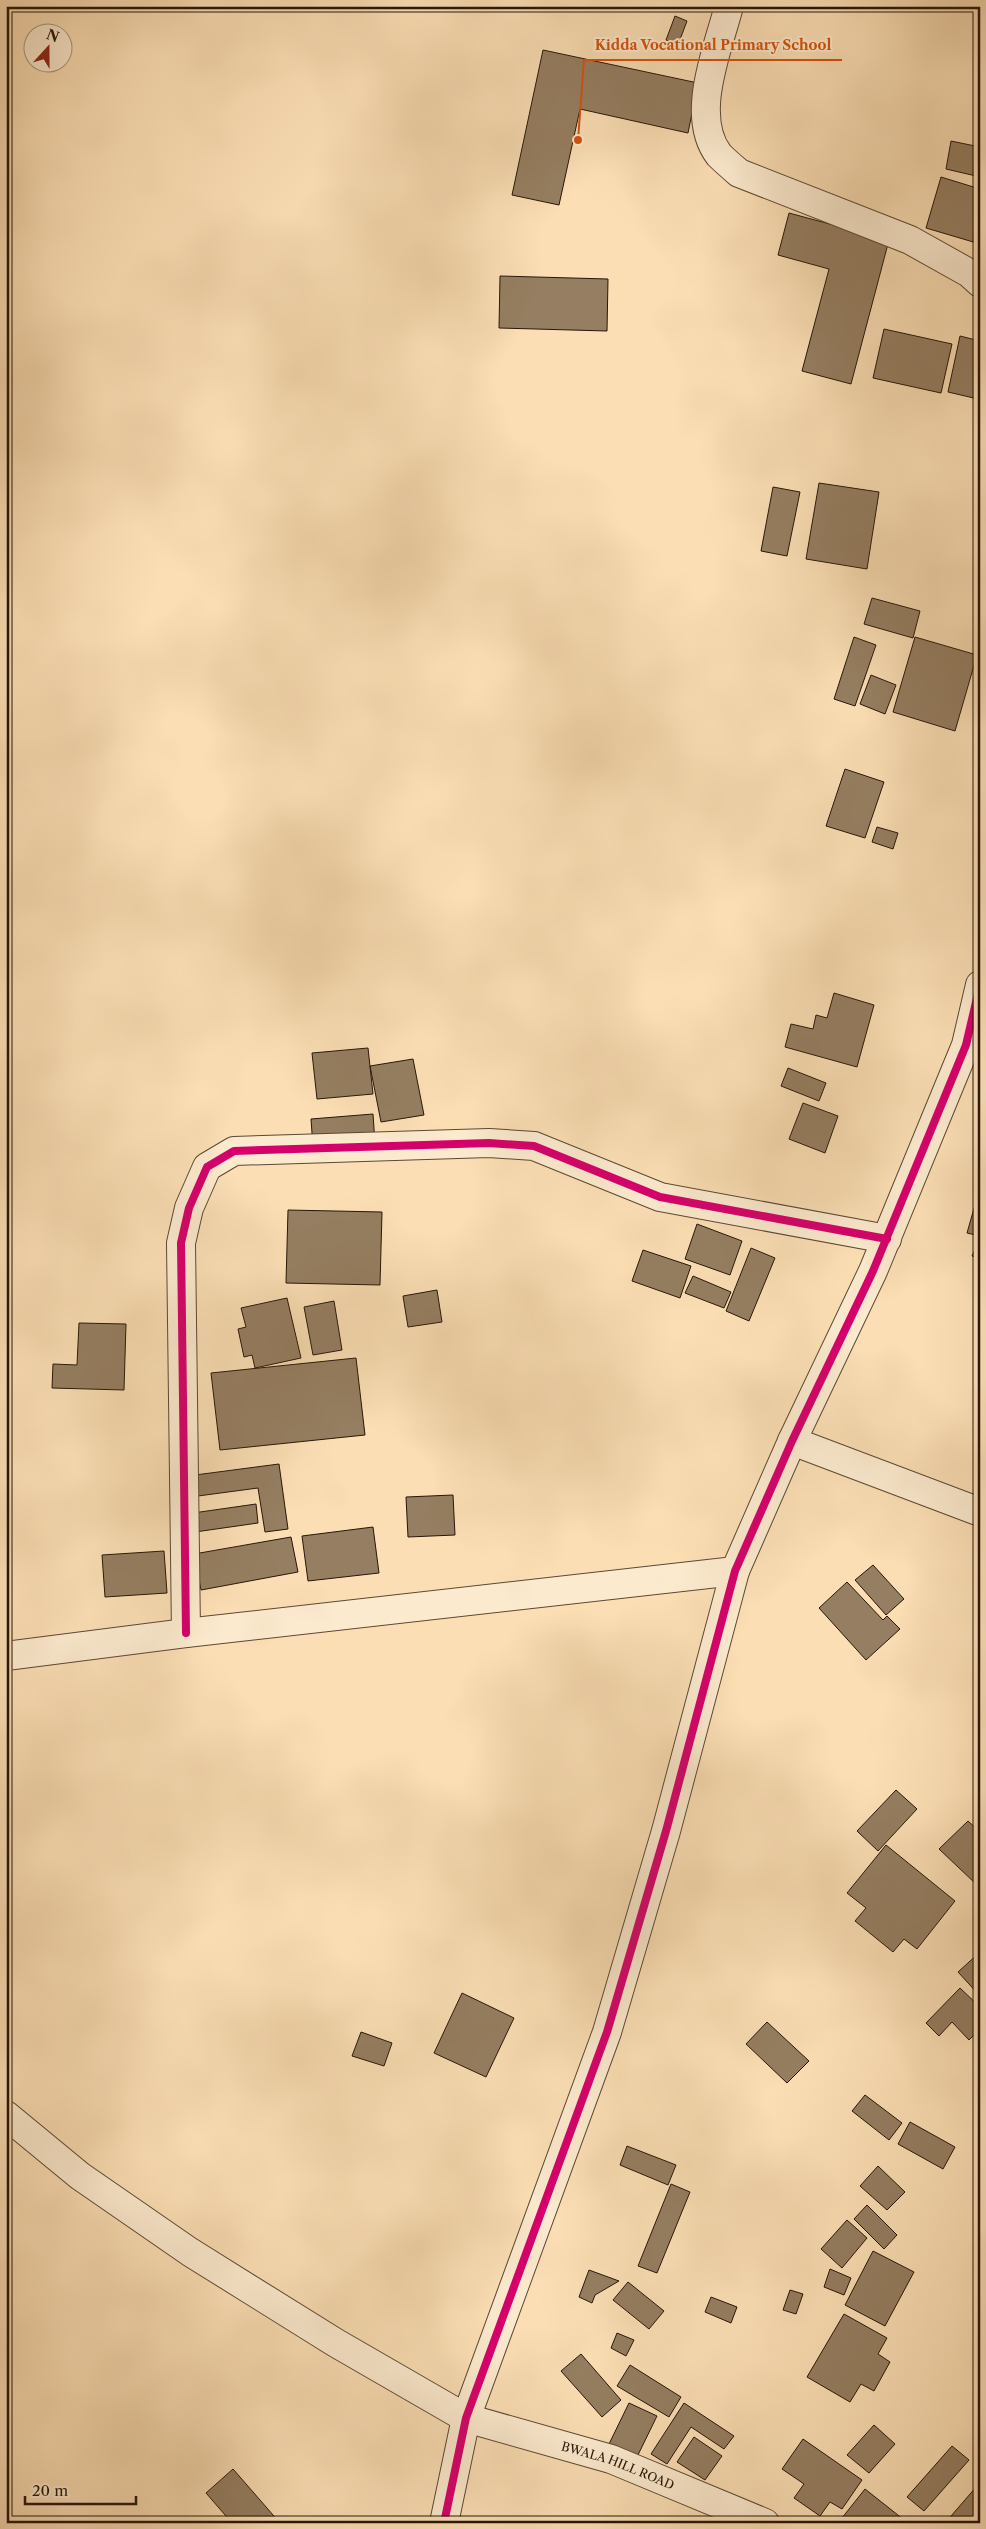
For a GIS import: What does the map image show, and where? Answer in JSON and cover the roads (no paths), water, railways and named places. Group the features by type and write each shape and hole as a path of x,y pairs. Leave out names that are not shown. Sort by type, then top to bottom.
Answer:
{"street":[{"path":"729,6 704,102 707,126 718,154 739,173 910,240 969,273 980,282"},
{"path":"444,2523 466,2418 606,2032 666,1831 735,1571 792,1441 873,1272 966,1045 980,985"},
{"path":"186,1633 181,1243 189,1208 207,1167 234,1151 488,1143 534,1146 660,1197 887,1238"},
{"path":"792,1441 980,1512"},
{"path":"6,1656 186,1633 735,1571"},
{"name":"BWALA HILL ROAD","path":"6,2115 80,2176 190,2252 336,2343 466,2418 611,2459 765,2523"}],"place":[{"name":"Kidda Vocational Primary School","path":"578,140"}]}
